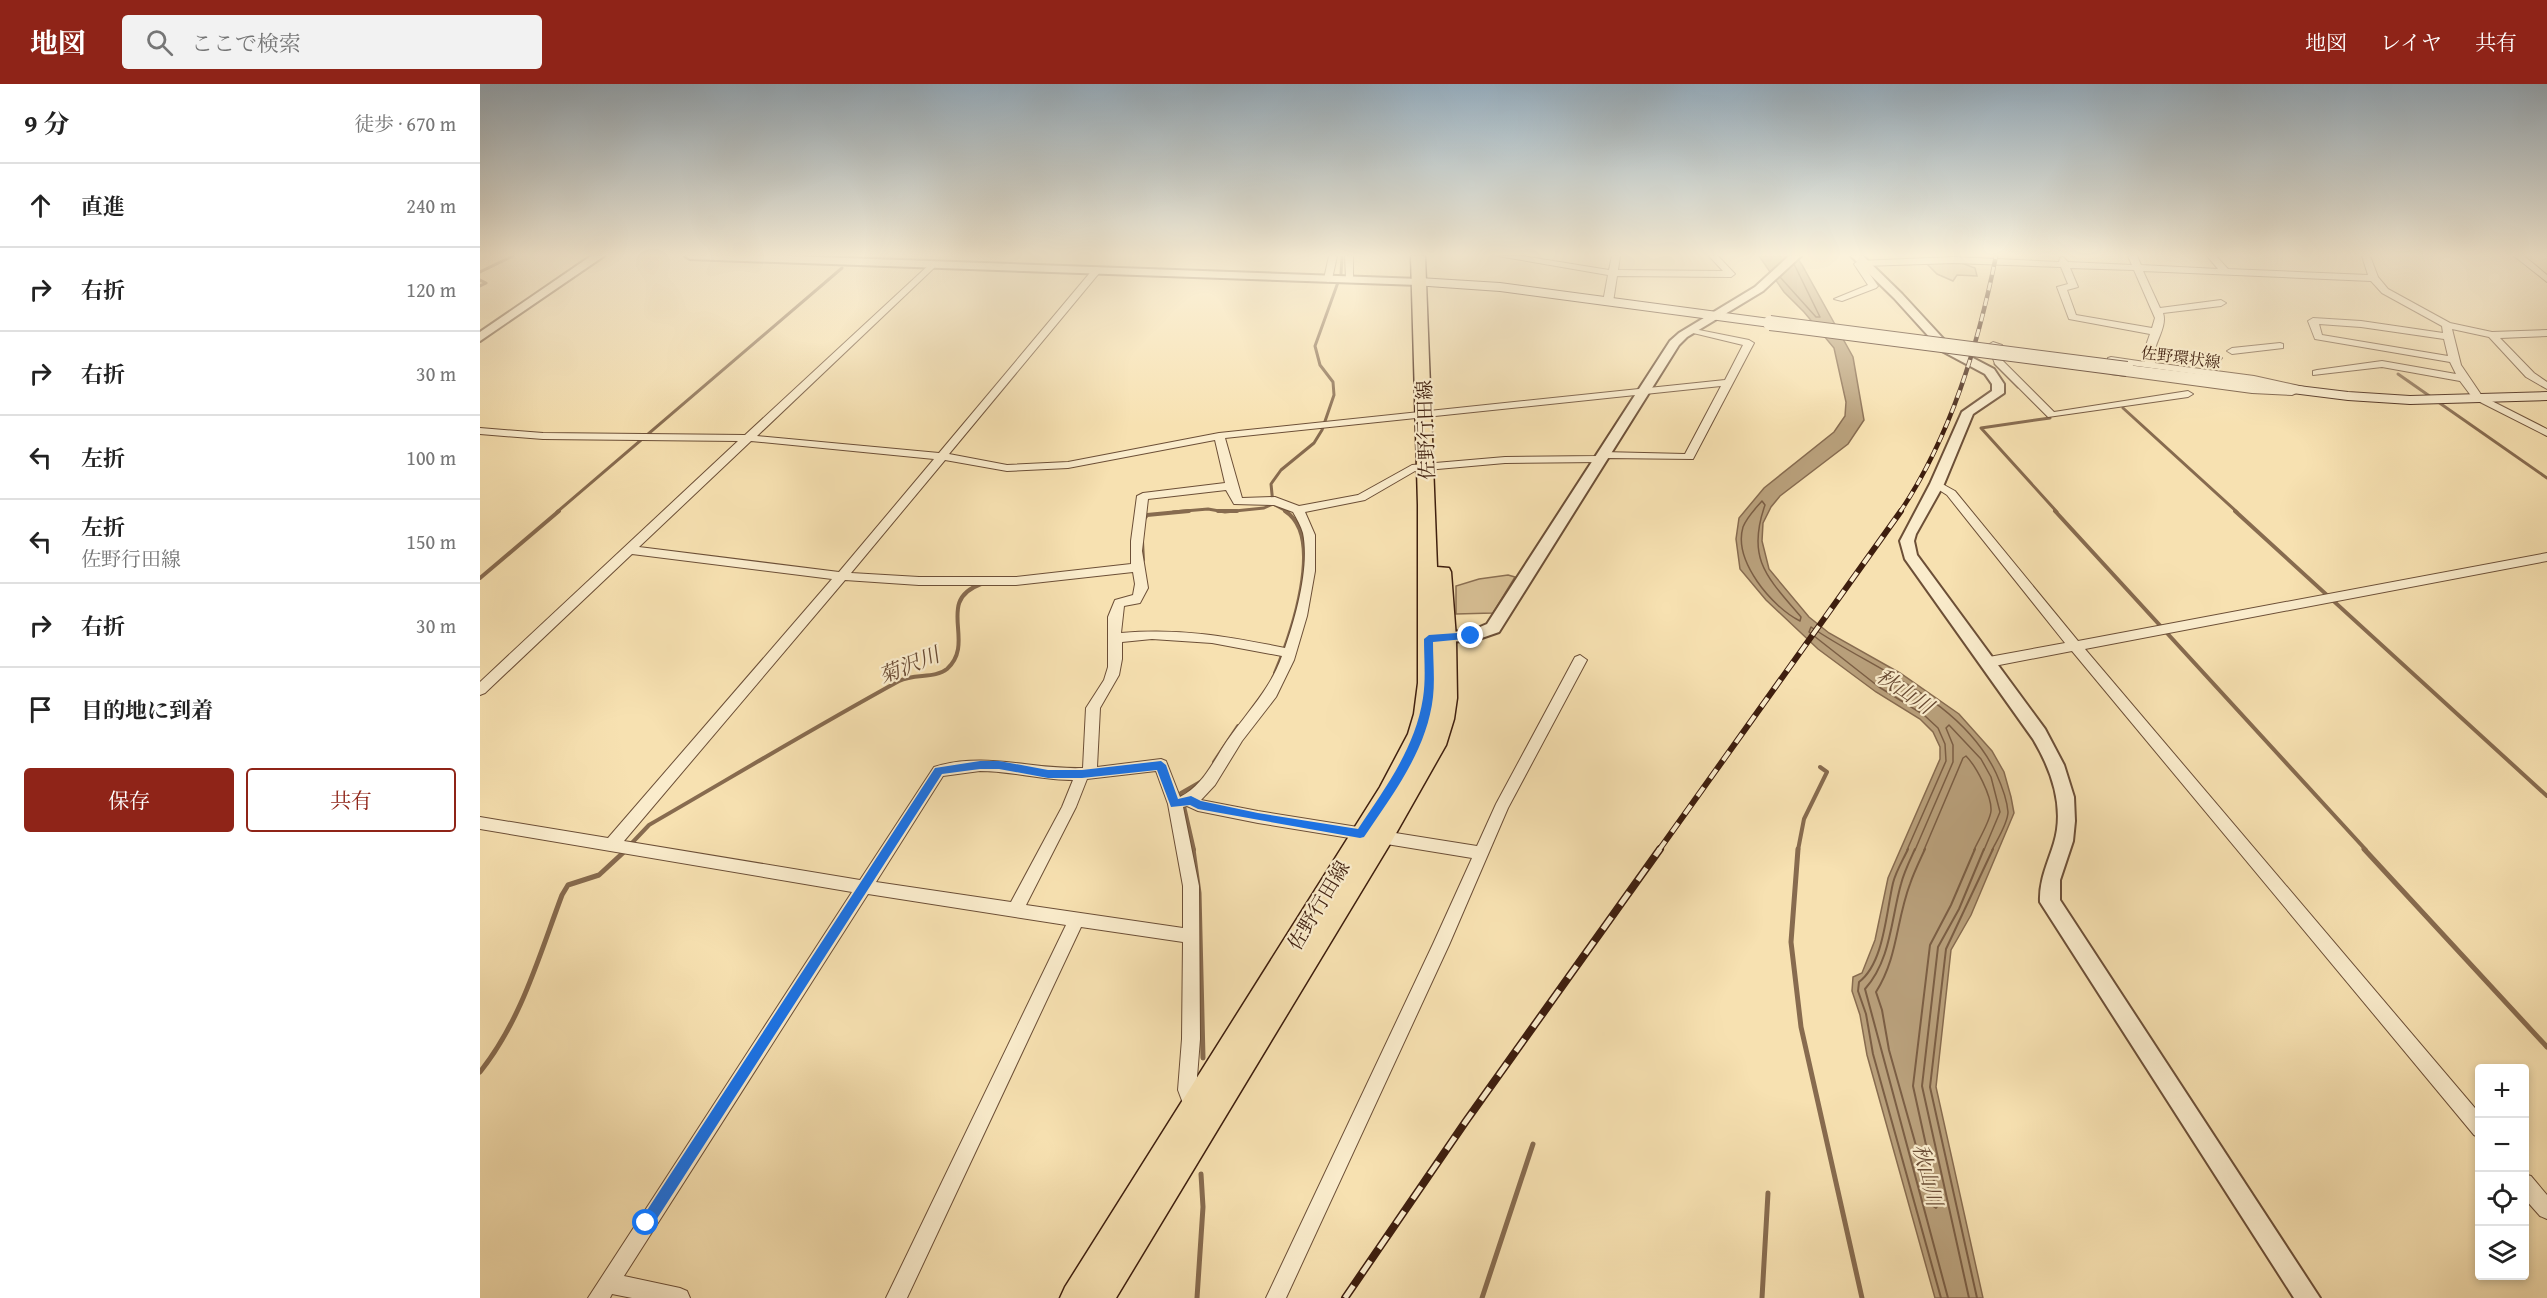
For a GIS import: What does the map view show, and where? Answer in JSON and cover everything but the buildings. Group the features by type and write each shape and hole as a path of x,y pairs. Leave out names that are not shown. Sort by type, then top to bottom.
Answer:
{"main road":[{"name":"佐野行田線","path":"1098,1298 1250,1021 1371,836 1416,742 1428,698 1438,638 1426,313"},
{"name":"佐野環状線","path":"1690,313 2309,391 2410,400 2547,396"},
{"name":"佐野行田線","path":"1076,1298 1202,1111"}],"street":[{"path":"480,337 516,313"},
{"path":"480,690 881,313"},
{"path":"612,844 841,577 1061,313"},
{"path":"1438,638 1481,634 1493,628 1670,348 1692,330 1722,313"},
{"path":"1911,313 1949,351 2001,375 2052,415 2188,394 2160,378"},
{"path":"2071,313 2072,317 2157,332"},
{"path":"2150,365 2149,351 2157,332 2159,313"},
{"path":"2424,313 2447,325 2492,335 2547,333"},
{"path":"2448,337 2361,324 2313,321 2318,337 2453,360"},
{"path":"2447,325 2453,360 2462,378 2481,399 2547,433"},
{"path":"1219,436 1232,488 1238,502 1270,502 1298,510 1360,498 1412,468 1505,460 1689,457 1749,343 1692,330"},
{"path":"2492,335 2530,375 2547,386"},
{"path":"2308,1298 2050,902 2050,880 2064,842 2066,810 2063,783 2056,762 1989,662 1910,556 1908,548 1909,534 1937,484 1968,412 1998,393 2001,375 1992,340 2254,379 2309,391"},
{"path":"2232,351 2280,346"},
{"path":"2149,351 2217,358"},
{"path":"1995,356 2264,392 2309,391"},
{"path":"2317,373 2382,364 2462,378"},
{"path":"480,431 543,436 748,438 941,456 1007,468 1063,465 1219,436 1730,382"},
{"path":"1937,484 1951,493 2074,646 2475,1123"},
{"path":"1015,910 1086,774 1093,708 1096,699 1113,675 1115,615 1118,605 1124,601 1136,600 1141,594 1142,577 1138,567 1138,531 1143,496 1227,486 1232,488"},
{"path":"1175,804 1191,801 1218,770 1225,754 1240,732 1272,692 1302,614 1310,558 1308,533 1298,510"},
{"path":"630,550 841,577 1016,581 1138,567"},
{"path":"1989,662 2547,557"},
{"path":"1115,638 1152,635 1212,638 1288,653"},
{"path":"1276,1298 1441,945 1501,808 1580,660"},
{"path":"680,1298 603,1290 939,771 980,765 999,765 1048,774 1086,774 1161,765 1175,804 1191,886 1191,1039 1187,1090 1202,1111"},
{"path":"1191,801 1198,805 1258,817 1481,854"},
{"path":"480,823 865,887 1181,935 1192,934"},
{"path":"896,1298 1077,920"},
{"path":"2529,1189 2547,1209"}],"shaded area":[{"path":"1508,575 1515,577 1493,613 1456,614 1456,586 1479,579"}],"water":[{"name":"秋山川","path":"1805,313 1828,313 1853,357 1864,420 1848,444 1780,496 1771,507 1763,523 1762,541 1769,569 1809,617 1829,633 1900,673 1959,714 1992,751 2004,772 2014,813 1971,915 1951,950 1936,1087 1983,1298 1935,1298 1867,1055 1860,1015 1852,991 1853,977 1862,973 1875,940 1888,878 1940,759 1940,747 1933,732 1920,719 1876,692 1818,649 1766,600 1740,569 1736,539 1739,518 1764,488 1834,432 1845,416 1846,402 1834,348"}],"waterway":[{"path":"557,512 790,313"},
{"name":"菊沢川","path":"1273,504 1271,484 1281,470 1314,443 1322,430 1334,395 1333,382 1320,365 1315,346 1327,313"},
{"path":"1995,364 2018,387"},
{"path":"2398,374 2547,478"},
{"path":"2123,408 2237,512"},
{"path":"2047,415 2050,418 1981,428 2057,512"},
{"name":"菊沢川","path":"1235,511 1264,508 1273,504"},
{"path":"1273,504 1288,512"},
{"name":"菊沢川","path":"1173,512 1208,509 1219,511"},
{"path":"480,578 559,511"},
{"name":"菊沢川","path":"1144,519 1147,515 1189,511"},
{"name":"菊沢川","path":"1219,511 1235,511"},
{"name":"菊沢川","path":"1219,511 1235,511"},
{"path":"1275,673 1296,613 1304,564 1303,542 1297,524 1285,511"},
{"path":"2055,511 2366,850"},
{"path":"2235,511 2547,796"},
{"name":"菊沢川","path":"1142,541 1143,560"},
{"name":"菊沢川","path":"630,845 649,825 868,698 899,681 937,674 947,669 955,658 958,647 957,611 960,601 967,591 981,584"},
{"path":"1214,762 1238,726"},
{"path":"1798,850 1804,819 1827,772 1820,767"},
{"path":"1194,850 1181,793 1202,781"},
{"path":"1193,849 1199,893 1203,1058"},
{"path":"1798,849 1791,942 1801,1027 1862,1298"},
{"path":"2364,849 2547,1047"},
{"name":"菊沢川","path":"480,1072 518,1010 562,895 568,885 599,875 625,851"},
{"path":"1482,1298 1533,1144"},
{"path":"1197,1298 1203,1207 1201,1174"},
{"path":"1762,1298 1768,1193"}],"railway":[{"path":"1900,512 1918,483 1948,421 1983,313"},
{"path":"1659,850 1901,511"},
{"path":"1345,1298 1466,1121 1660,849"}],"route":[{"path":"646,1223 939,771 980,765 999,765 1028,772 1082,774 1161,765 1175,804 1191,801 1198,805 1258,817 1360,834 1401,774 1416,742 1428,698 1429,639 1471,636"}]}
